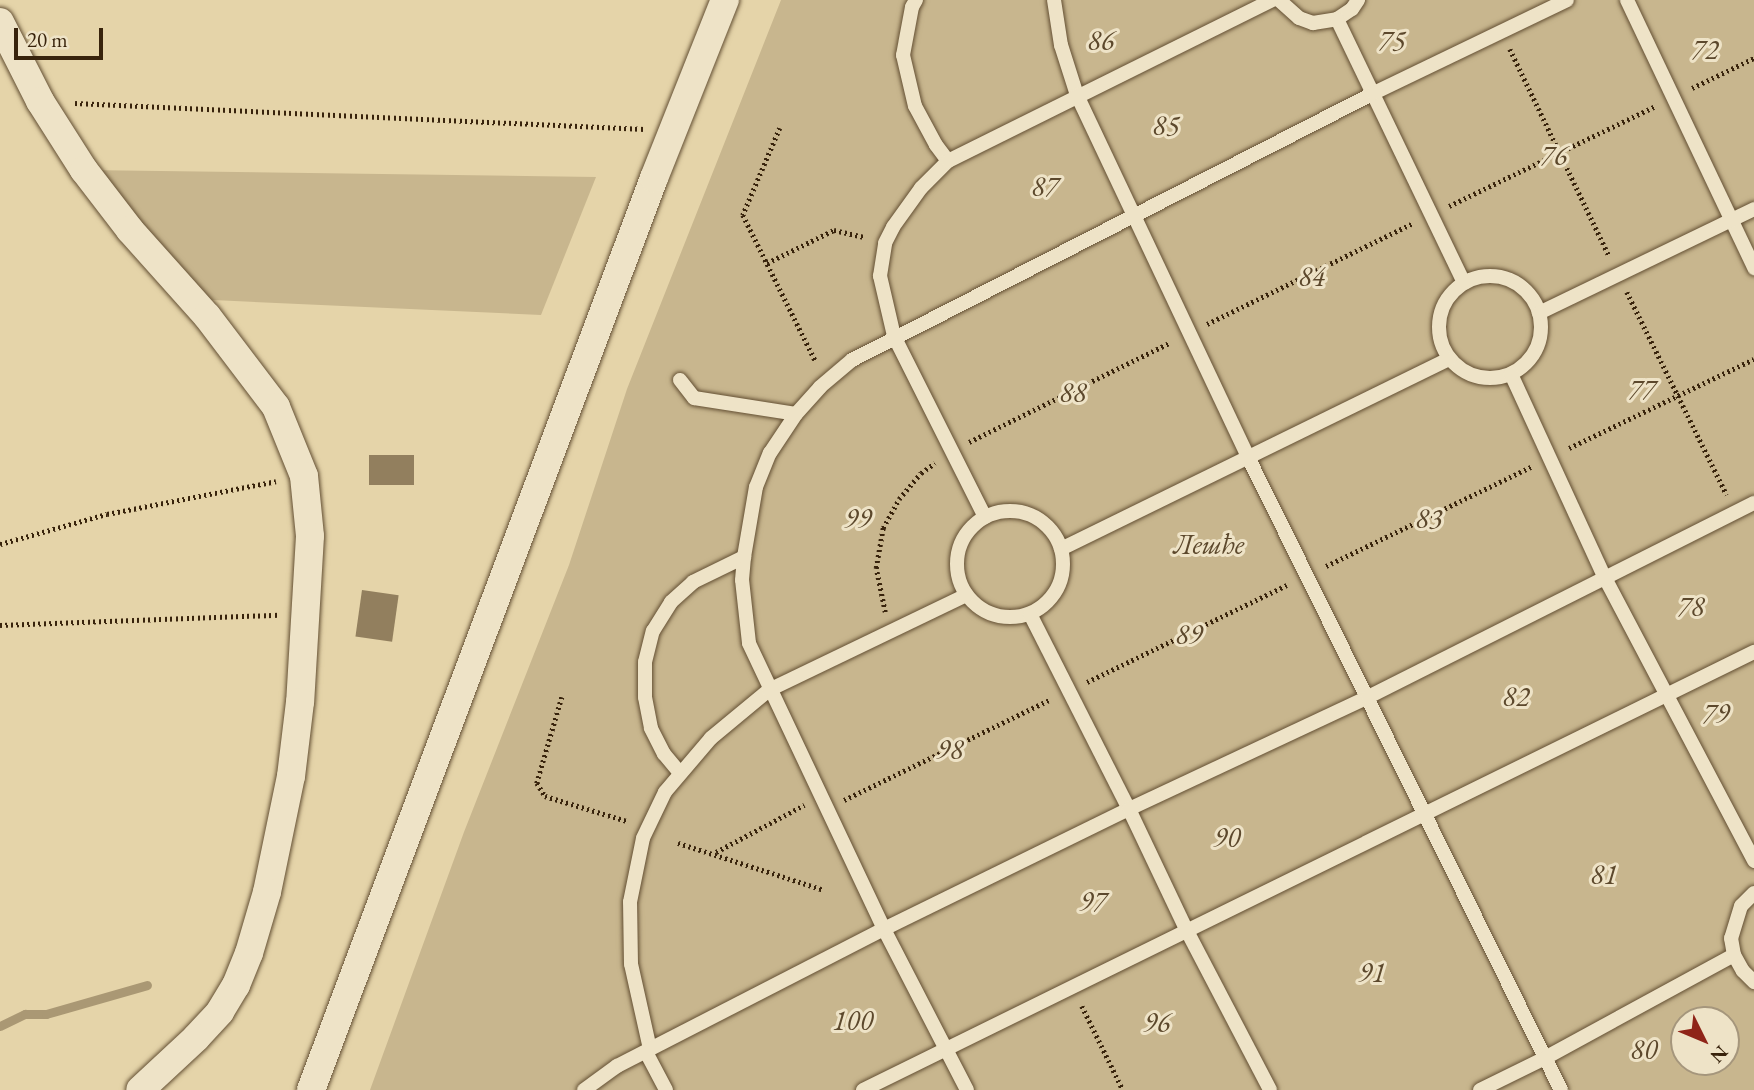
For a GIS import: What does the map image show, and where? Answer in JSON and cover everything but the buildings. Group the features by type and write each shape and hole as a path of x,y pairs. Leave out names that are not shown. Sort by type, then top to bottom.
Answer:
{"street":[{"path":"311,1090 672,131 725,0"},
{"path":"0,22 40,102 84,170 130,230 207,316 276,407 304,476 310,536 307,614 291,776 267,892 249,953 236,985 220,1012 140,1090"}],"lane":[{"path":"916,0 912,7 904,55 915,106 948,161"},
{"path":"1054,0 1060,45 1077,95 1248,457 1427,814 1561,1090"},
{"path":"985,517 894,336 880,276 885,243 920,188 948,161 1273,0"},
{"path":"1279,0 1299,18 1313,23 1337,19 1352,9 1358,0"},
{"path":"967,1090 884,929 749,643 742,580 744,557 756,487 771,453 796,414 820,387 852,360 894,336 1374,93 1567,0"},
{"path":"1627,0 1754,268"},
{"path":"1337,19 1464,283"},
{"path":"1539,313 1754,209"},
{"path":"1479,277 1509,279 1528,293 1539,313 1539,342 1533,355 1511,374 1484,378 1459,369 1449,359 1441,344 1438,327 1442,309 1450,294 1464,283 1479,277"},
{"path":"1061,549 1449,359"},
{"path":"1511,374 1605,578 1664,696 1754,861"},
{"path":"680,380 694,398 796,414"},
{"path":"584,1090 617,1066 884,929 1129,808 1368,697 1754,503"},
{"path":"1007,511 1030,514 1044,522 1061,549 1061,580 1049,600 1030,614 1002,617 976,606 966,595 958,579 959,552 970,528 985,517 1007,511"},
{"path":"680,773 664,754 651,728 645,697 645,662 653,631 671,602 693,582 744,557"},
{"path":"666,1090 648,1050 631,964 630,902 648,827 665,792 711,738 769,690 966,595"},
{"path":"1030,614 1129,808 1187,931 1270,1090"},
{"path":"863,1090 1754,652"},
{"path":"1754,893 1741,906 1731,938 1734,955 1743,971 1754,982"},
{"path":"1480,1090 1545,1058 1734,955"}],"path":[{"path":"894,630 882,607 876,568 883,528 899,499 921,473 951,450 1754,58"},
{"path":"40,102 672,131"},
{"path":"780,128 743,215 815,360"},
{"path":"767,263 834,230 885,243"},
{"path":"0,544 107,514 304,476"},
{"path":"0,625 307,614"},
{"path":"562,697 537,783 545,796 648,827"},
{"path":"716,852 820,796"},
{"path":"678,842 716,852 824,890"},
{"path":"1072,987 1122,1090"}],"green space":[{"name":"Лешће","path":"781,0 1754,0 1754,1090 370,1090 464,832 569,565 627,389"},
{"path":"84,170 596,177 541,315 191,299"}],"waterway":[{"path":"0,1026 25,1014 46,1014 147,985"}],"park label":[{"name":"86","path":"1101,40"},
{"name":"75","path":"1392,40"},
{"name":"72","path":"1705,49"},
{"name":"85","path":"1166,125"},
{"name":"76","path":"1554,155"},
{"name":"87","path":"1045,186"},
{"name":"84","path":"1312,276"},
{"name":"77","path":"1642,389"},
{"name":"88","path":"1073,392"},
{"name":"99","path":"858,518"},
{"name":"83","path":"1429,518"},
{"name":"78","path":"1691,606"},
{"name":"89","path":"1189,634"},
{"name":"82","path":"1516,696"},
{"name":"79","path":"1716,713"},
{"name":"98","path":"950,749"},
{"name":"90","path":"1227,837"},
{"name":"81","path":"1604,874"},
{"name":"97","path":"1093,901"},
{"name":"91","path":"1372,972"},
{"name":"100","path":"853,1020"},
{"name":"96","path":"1157,1022"},
{"name":"80","path":"1644,1049"}]}
